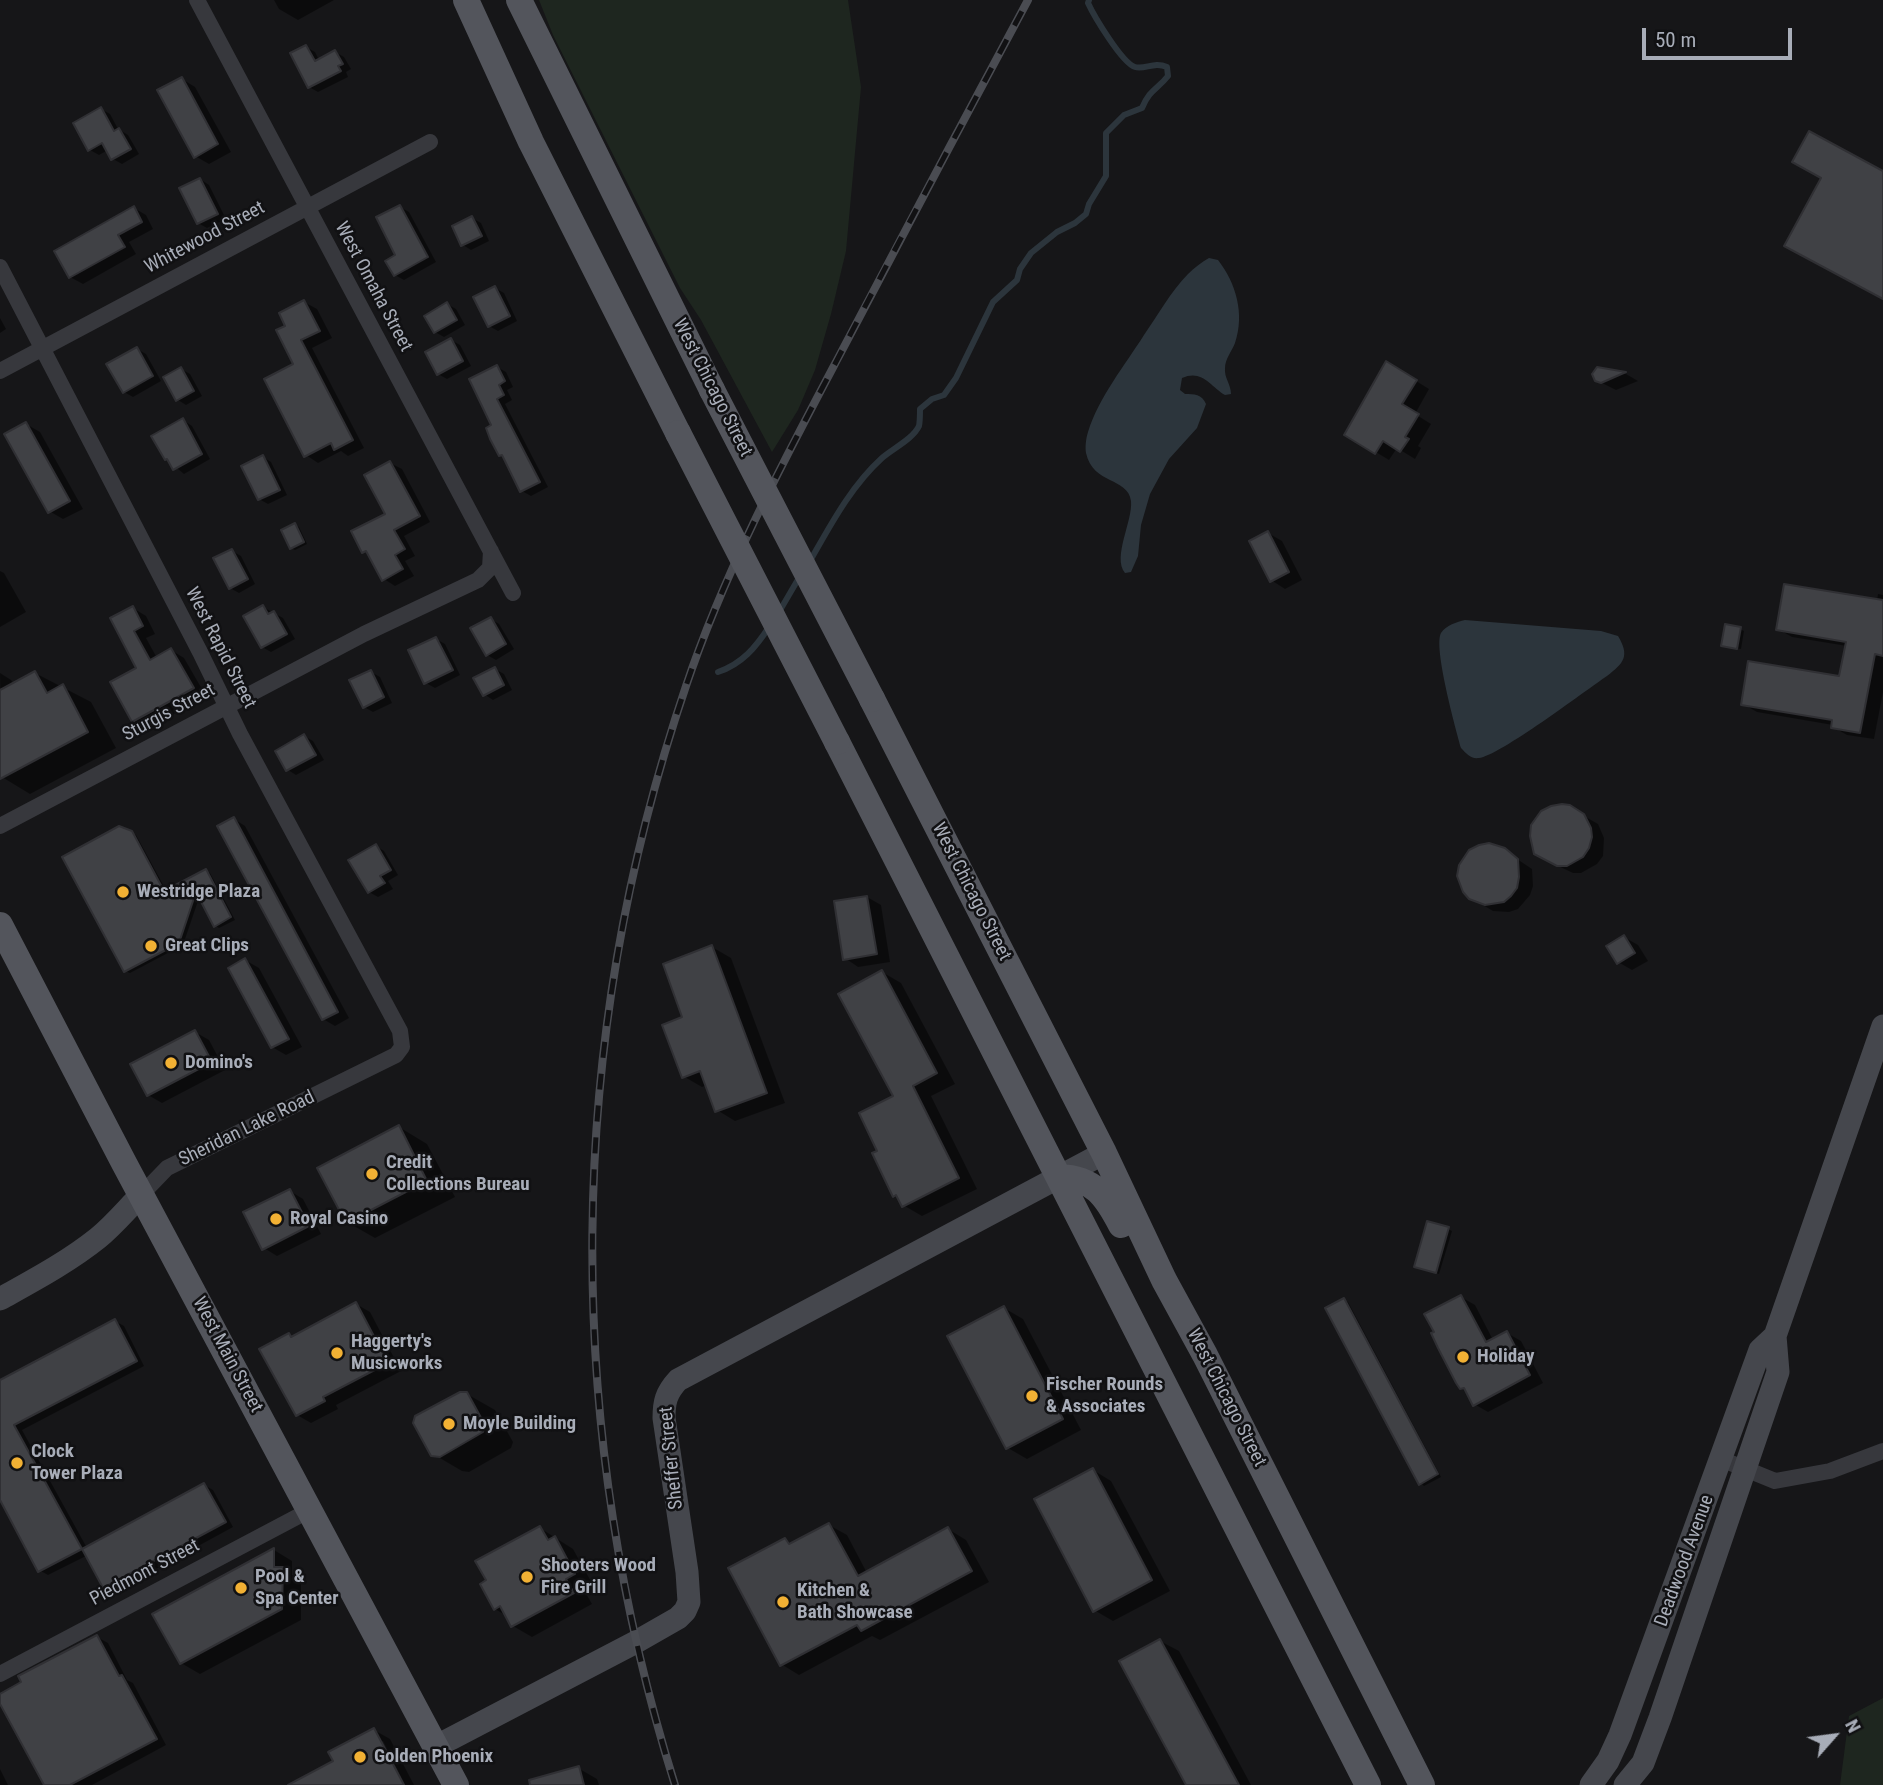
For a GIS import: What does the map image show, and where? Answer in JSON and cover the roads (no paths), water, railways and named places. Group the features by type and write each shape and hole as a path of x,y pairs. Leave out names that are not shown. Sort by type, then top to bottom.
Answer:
{"main road":[{"path":"466,0 531,142 678,433 1368,1785"},
{"name":"West Chicago Street","path":"519,0 712,390 1104,1153 1164,1280 1205,1355 1422,1785"},
{"name":"West Main Street","path":"0,925 456,1785"},
{"name":"Deadwood Avenue","path":"1625,1785 1643,1763 1661,1718 1746,1469 1778,1372 1775,1336 1883,1027"},
{"name":"Sheffer Street","path":"435,1747 636,1642 678,1618 685,1611 689,1602 687,1572 664,1418 664,1402 669,1390 678,1380 1104,1153"},
{"path":"1059,1177 1074,1177 1092,1185 1108,1199 1152,1287 1205,1355"},
{"name":"Sheridan Lake Road","path":"0,1299 93,1241 141,1195"},
{"path":"1164,1280 1232,1383 1438,1785"},
{"name":"Deadwood Avenue","path":"1591,1785 1608,1761 1628,1717 1760,1350 1775,1336"}],"street":[{"name":"West Omaha Street","path":"197,0 513,593"},
{"name":"Whitewood Street","path":"0,371 429,142"},
{"name":"West Rapid Street","path":"0,267 226,707 400,1031 402,1047"},
{"name":"Sturgis Street","path":"0,826 363,634 478,580 490,568 491,551"},
{"name":"Sheridan Lake Road","path":"141,1195 167,1168 389,1059 402,1047"},
{"path":"1721,1460 1775,1481 1830,1471 1883,1451"},
{"name":"Piedmont Street","path":"0,1674 310,1510"}],"waterway":[{"path":"810,561 860,481 882,458 916,431 920,409 932,399 944,395 956,378 993,302 1017,280 1020,269 1031,253 1086,214 1106,176 1106,133 1124,115 1142,108 1151,93 1168,76 1167,67 1162,65 1139,68 1129,64 1102,28 1088,3 1089,0"},
{"path":"779,612 800,576"},
{"path":"718,672 748,654 769,627"}],"railway":[{"path":"675,1785 638,1649 612,1511 597,1373 592,1234 599,1096 617,958 646,821 686,686 718,602 795,440 1028,0"}],"place":[{"name":"Westridge Plaza","path":"123,892"},
{"name":"Great Clips","path":"151,946"},
{"name":"Domino's","path":"171,1063"},
{"name":"Credit Collections Bureau","path":"372,1174"},
{"name":"Royal Casino","path":"276,1219"},
{"name":"Haggerty's Musicworks","path":"337,1353"},
{"name":"Holiday","path":"1463,1357"},
{"name":"Fischer Rounds & Associates","path":"1032,1396"},
{"name":"Moyle Building","path":"449,1424"},
{"name":"Clock Tower Plaza","path":"17,1463"},
{"name":"Shooters Wood Fire Grill","path":"527,1577"},
{"name":"Pool & Spa Center","path":"241,1588"},
{"name":"Kitchen & Bath Showcase","path":"783,1602"},
{"name":"Golden Phoenix","path":"360,1757"}]}
